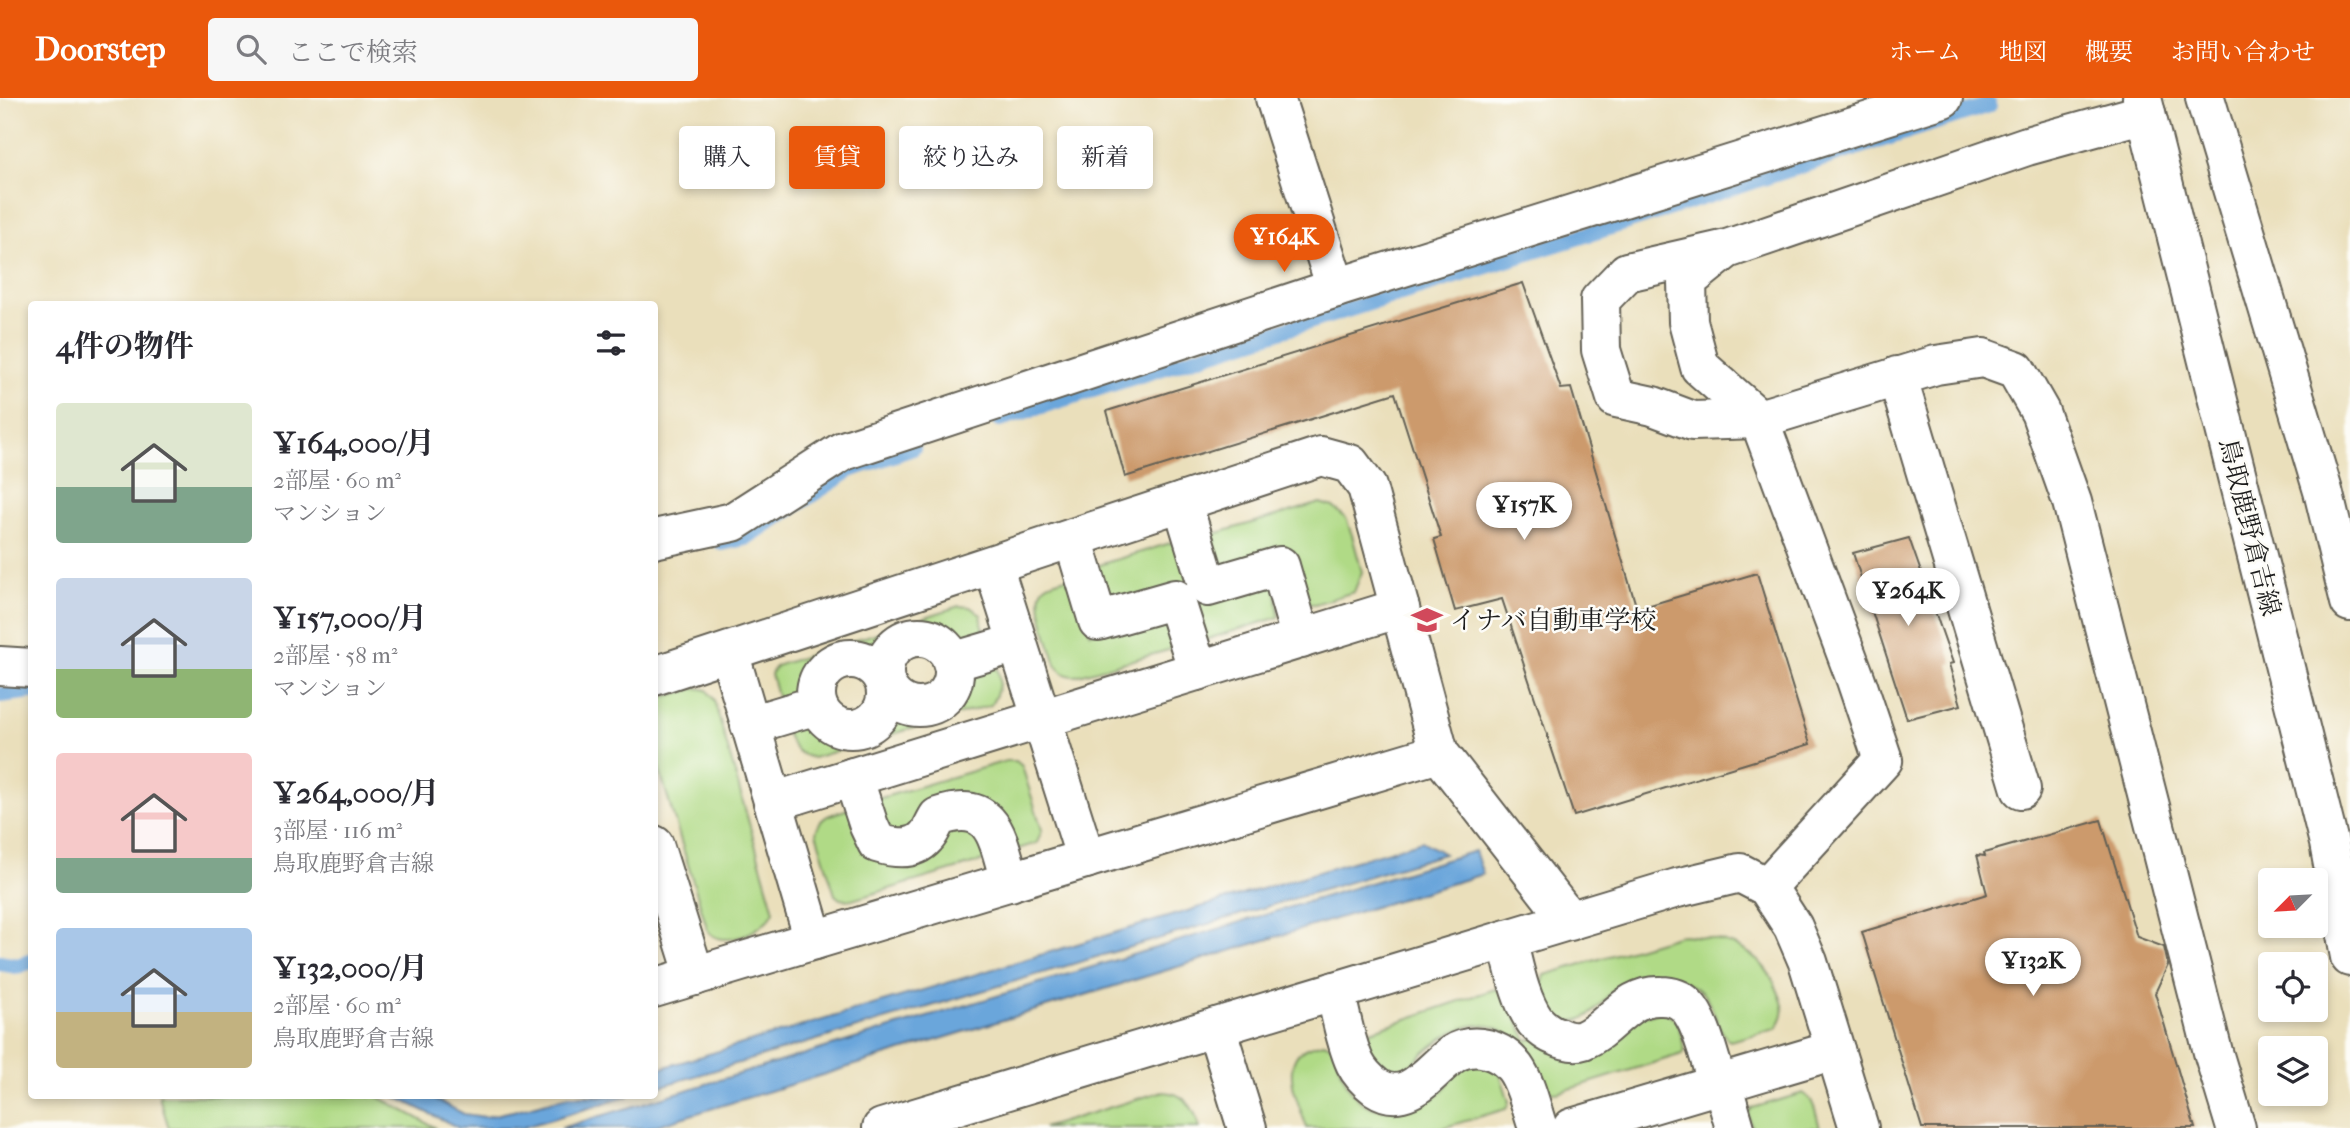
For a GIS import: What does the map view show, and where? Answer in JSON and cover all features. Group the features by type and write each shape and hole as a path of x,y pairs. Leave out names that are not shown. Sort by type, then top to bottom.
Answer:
{"street":[{"path":"1275,98 1336,288"},
{"path":"658,538 733,522 843,451 1336,288 1943,98"},
{"path":"2205,98 2323,491 2350,602"},
{"path":"2144,106 1727,248 1627,272 1600,300 1601,350 1616,398 1653,406 1693,421 1759,419 1936,365 1983,358 2016,370 2040,412 2072,502 2213,1052 2235,1128"},
{"name":"鳥取鹿野倉吉線","path":"2144,106 2329,842 2350,957"},
{"path":"1727,248 1687,281 1688,322 1700,367 1759,419 1883,760 1767,887"},
{"path":"1897,376 2021,789"},
{"path":"658,676 1321,456 1350,464 1367,486 1439,753 1570,921"},
{"path":"1182,502 1208,587 1280,566 1301,639"},
{"path":"1073,538 1098,621 1175,599 1198,671"},
{"path":"993,565 1086,859"},
{"path":"773,802 1400,608"},
{"path":"907,638 929,638 939,642 947,650 952,662 954,672 946,695 925,706 912,706 901,702 891,694 883,673 890,652 907,638"},
{"path":"952,662 1017,643"},
{"path":"729,652 814,940"},
{"path":"0,666 28,668"},
{"path":"750,725 817,705 831,724 852,730 863,727 873,722 885,704 886,683"},
{"path":"658,987 1439,753"},
{"path":"853,777 877,843 889,847 915,845 926,838 938,817 964,811 979,814 991,825 998,840 1010,882"},
{"path":"658,858 695,976"},
{"path":"882,1128 976,1114 1216,1027 1677,888 1740,873 1767,887 1793,927 1808,962 1859,1128"},
{"path":"1507,939 1526,1003 1536,1022 1551,1034 1566,1040 1581,1041 1601,1028 1623,1008 1639,1000 1653,996 1671,996 1685,1004 1697,1022 1735,1128"},
{"path":"1335,991 1352,1055 1356,1066 1368,1082 1382,1091 1398,1093 1414,1088 1455,1053 1472,1048 1486,1048 1503,1055 1522,1080 1538,1128"},
{"path":"1216,1027 1247,1128"},
{"path":"1572,1128 1642,1118 1720,1084 1835,1050"}],"green space":[{"path":"1320,503 1333,507 1346,518 1362,572 1354,592 1315,604 1306,604 1301,599 1215,575 1204,537"},
{"path":"1177,541 1201,599 1274,577 1279,617 1201,641 1182,587 1105,609 1095,569 1102,564"},
{"path":"1071,577 1090,633 1165,609 1172,649 1076,676 1062,672 1056,665 1040,601 1045,586"},
{"path":"959,606 970,607 981,615 984,635 960,647 941,634 916,628 893,634 886,639 876,656 859,649 845,648 822,660 816,667 806,691 778,700 771,674 776,666"},
{"path":"994,664 999,680 991,705 813,758 795,748 785,730 814,719 826,730 840,736 854,737 883,728 893,710 932,715 949,706 969,672"},
{"path":"697,688 707,690 714,700 774,911 762,925 743,936 723,939 708,931 658,765 658,698"},
{"path":"1006,761 1016,761 1022,766 1042,830 1037,843 1012,851 1008,837 925,822 888,838 874,800"},
{"path":"849,809 867,845 950,821 972,820 986,860 852,900 840,899 835,895 816,833 824,819"},
{"path":"1680,935 1725,942 1750,954 1761,963 1770,975 1783,1005 1782,1018 1776,1029 1730,1041 1722,1032 1702,993 1681,980 1656,973 1632,977 1621,983 1586,1017 1573,1021 1557,1020 1542,985 1545,975"},
{"path":"1495,989 1504,993 1527,1040 1665,1011 1678,1023 1685,1051 1557,1093 1548,1091 1534,1064 1516,1040 1491,1026 1477,1025 1444,1037 1400,1075 1384,1070 1374,1062 1365,1033"},
{"path":"1323,1043 1334,1046 1343,1075 1356,1097 1377,1109 1408,1107 1431,1099 1441,1092 1459,1070 1472,1064 1499,1070 1509,1102 1506,1109 1442,1128 1307,1128 1295,1093 1292,1067 1300,1052"},
{"path":"1160,1092 1182,1097 1195,1113 1200,1128 1043,1128"},
{"path":"1803,1093 1813,1104 1820,1128 1752,1128 1748,1114 1752,1108"},
{"path":"160,1099 383,1099 436,1128 169,1128"}],"water":[{"path":"1422,841 1444,854 658,1087 658,1069"},
{"path":"1475,851 1483,874 648,1128 561,1128"},
{"path":"400,1099 435,1099 464,1114 485,1117 558,1099 620,1099 521,1128 459,1128"}],"building":[{"path":"1523,283 1561,389 1571,388 1637,609 1757,573 1810,744 1574,816 1502,599 1455,611 1434,539 1441,537 1395,393 1125,477 1107,411"},
{"path":"1909,538 1953,663 1949,664 1961,705 1907,719 1853,553"},
{"path":"2101,820 2137,937 2164,947 2168,965 2155,993 2195,1128 1922,1128 1862,932 1987,894 1977,855 1985,856 1984,853"}],"waterway":[{"path":"1000,419 1989,105"},
{"path":"722,543 745,538 850,470 913,448"},
{"path":"0,695 28,692"},
{"path":"0,963 17,966 28,962"}],"place":[{"name":"イナバ自動車学校","path":"1427,620"}]}
